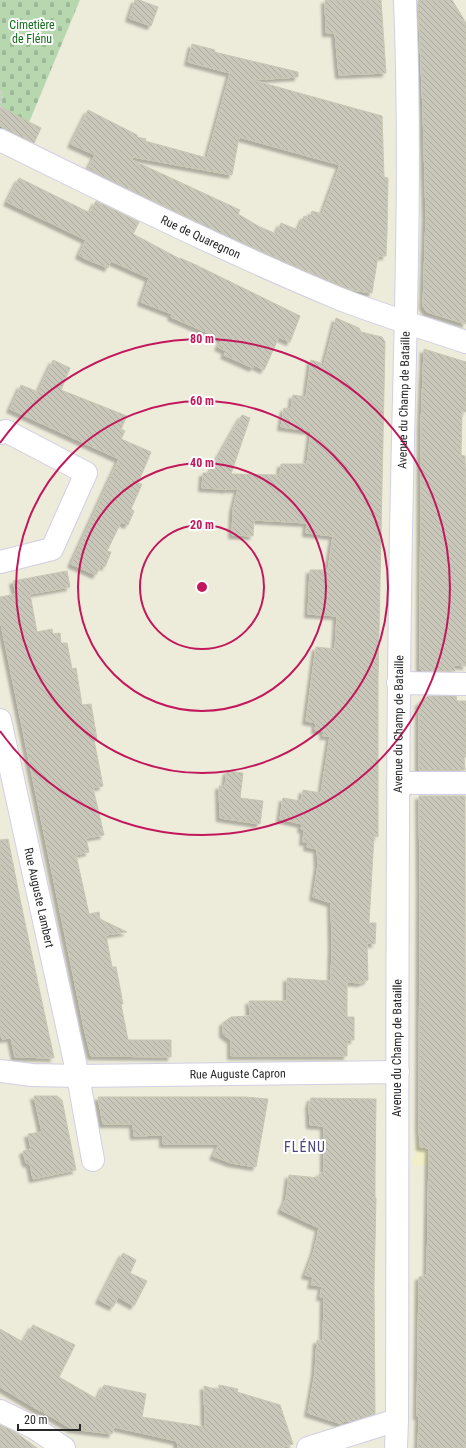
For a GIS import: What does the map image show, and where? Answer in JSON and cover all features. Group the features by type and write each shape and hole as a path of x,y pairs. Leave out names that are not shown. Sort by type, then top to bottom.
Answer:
{"street":[{"name":"Avenue du Champ de Bataille","path":"396,1448 398,683 406,323 408,82 405,0"},
{"name":"Rue de Quaregnon","path":"0,140 221,247 341,299 406,323 466,342"},
{"path":"0,433 6,431 86,473 52,548 0,562"},
{"path":"398,683 466,684"},
{"name":"Rue Auguste Lambert","path":"0,720 78,1076"},
{"path":"398,783 466,783"},
{"name":"Rue Auguste Capron","path":"0,1071 32,1075 78,1076 398,1072"},
{"path":"78,1076 93,1160"},
{"path":"0,1411 32,1427 64,1448"},
{"path":"308,1448 397,1420"}],"path":[{"path":"0,91 2,96 0,108"}],"shaded area":[{"path":"419,1127 466,1128 466,1224 464,1164 413,1166"}],"green space":[{"name":"Cimetière de Flénu","path":"0,0 80,0 18,149 0,140"}],"building":[{"path":"135,0 158,7 151,26 129,18"},
{"path":"325,0 381,0 386,73 339,75 335,33 326,33"},
{"path":"418,0 452,0 466,23 466,324 427,312 423,306 426,217"},
{"path":"192,44 215,50 214,52 298,72 298,77 252,80 382,116 384,177 388,178 386,256 378,256 372,293 351,290 302,269 216,231 88,169 95,155 71,144 88,110 137,135 137,137 146,139 145,141 207,158 230,73 188,62","holes":["239,137 340,165 322,214 312,211 310,218 304,216 298,230 281,223 276,234 258,226 238,214 240,210 132,160 133,157 232,175"]},
{"path":"0,106 41,128 34,143 0,126"},
{"path":"19,178 90,213 96,201 139,222 133,234 180,259 196,265 300,316 290,342 279,337 264,370 254,365 253,368 224,355 226,351 218,347 222,339 171,317 172,314 141,302 149,278 111,261 108,268 86,259 79,255 86,240 7,202"},
{"path":"336,318 359,328 361,332 382,337 385,342 378,680 378,837 374,836 369,923 376,923 375,944 367,943 368,980 361,983 347,982 347,1017 354,1017 354,1040 347,1040 347,1056 231,1056 231,1040 223,1034 223,1023 231,1017 250,1016 249,1001 287,1001 287,978 331,981 331,903 313,897 318,865 317,849 307,847 308,842 303,842 304,830 301,829 302,824 280,819 283,798 301,801 303,790 321,793 330,736 323,736 324,731 315,730 316,723 306,721 316,647 335,649 337,616 308,614 310,570 328,570 333,536 306,533 307,523 254,520 253,536 232,535 233,509 238,489 226,490 202,488 203,473 209,473 242,415 250,418 231,474 280,475 281,464 307,464 311,431 281,427 284,408 291,409 293,395 306,397 311,360 324,364"},
{"path":"424,349 466,362 466,412 462,411 461,455 465,456 466,487 466,666 454,665 455,671 422,671 420,668 421,426"},
{"path":"53,360 70,368 61,390 127,416 121,429 125,431 121,439 151,452 138,483 142,484 131,509 134,511 128,525 121,522 107,551 111,552 105,567 101,565 96,575 71,564 119,459 10,409 21,385 38,392"},
{"path":"67,571 70,587 30,594 37,632 52,629 53,634 60,633 61,643 67,643 72,669 76,668 82,705 91,704 97,739 94,740 103,786 93,788 104,835 86,838 89,852 76,855 89,914 99,912 100,919 127,932 106,935 112,967 116,967 128,1040 171,1040 171,1057 91,1056 85,1032 0,619 0,597 16,594 13,581"},
{"path":"428,696 456,696 457,701 466,701 465,770 419,770 419,703"},
{"path":"227,771 243,773 240,798 263,801 260,824 220,818 219,786 225,786"},
{"path":"419,796 465,796 466,1448 418,1448 419,1277 427,1275 429,1148 420,1147 419,1127"},
{"path":"8,839 54,1058 15,1057 11,1038 2,1039 0,1031 0,840"},
{"path":"34,1096 57,1096 62,1100 76,1170 33,1179 30,1164 26,1163 23,1151 31,1149 28,1134 42,1132"},
{"path":"98,1097 245,1097 268,1099 256,1167 231,1163 213,1156 219,1144 163,1144 163,1135 134,1136 133,1124 103,1124"},
{"path":"311,1098 376,1099 374,1286 375,1414 350,1422 345,1421 342,1424 308,1413 315,1373 317,1340 323,1341 324,1297 320,1297 322,1286 311,1285 313,1277 305,1275 314,1251 319,1228 281,1210 286,1199 289,1175 319,1178 320,1173 324,1173 324,1126 310,1125 309,1105"},
{"path":"123,1253 136,1260 130,1273 147,1281 134,1306 118,1297 113,1307 99,1300"},
{"path":"33,1325 75,1345 59,1377 97,1399 104,1385 146,1394 142,1417 205,1427 204,1386 219,1390 219,1385 238,1389 237,1392 280,1405 293,1444 280,1448 178,1448 177,1441 114,1427 112,1434 72,1429 0,1387 0,1329 23,1342"},
{"path":"0,1425 15,1432 37,1448 0,1448"}],"district":[{"name":"FLÉNU","path":"305,1147"}]}
